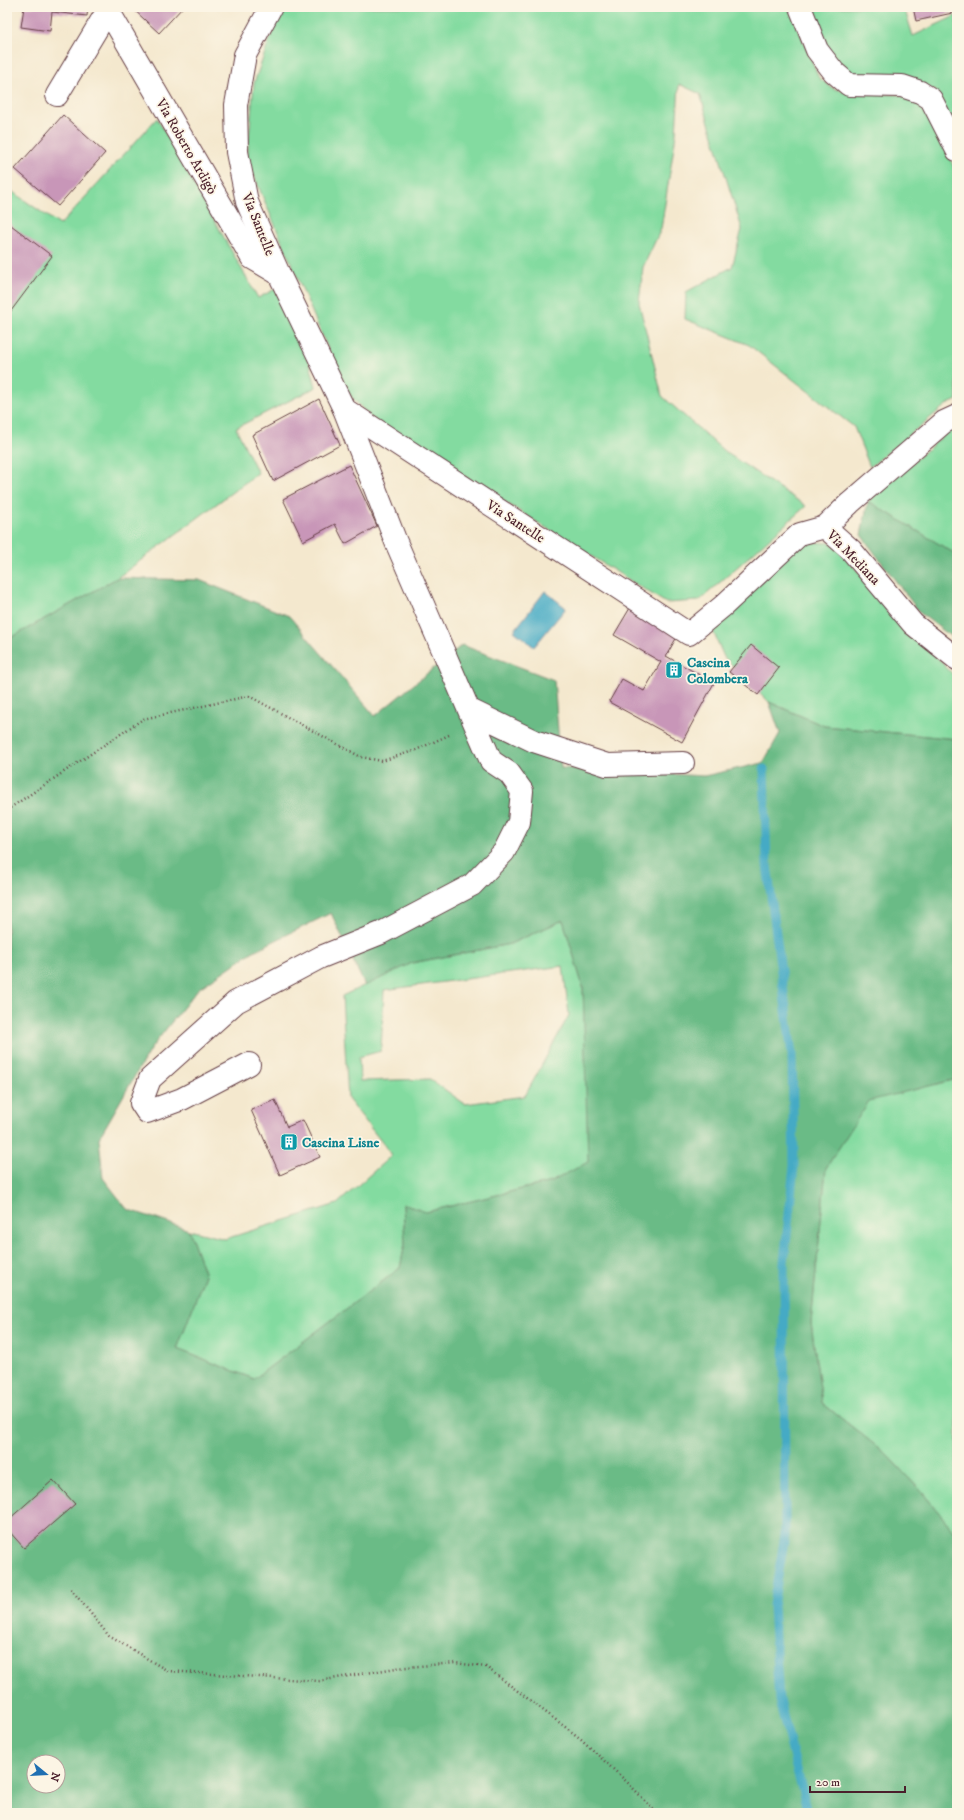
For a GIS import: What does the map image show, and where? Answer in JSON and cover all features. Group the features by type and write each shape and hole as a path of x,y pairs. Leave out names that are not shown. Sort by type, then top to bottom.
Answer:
{"street":[{"name":"Via Santelle","path":"249,1064 182,1099 147,1112 141,1103 150,1080 236,1002 321,957 381,933 472,885 504,852 519,822 522,791 509,774 492,761 396,542 344,409 279,274 247,202 238,152 236,105 245,55 271,7"},
{"path":"800,7 817,50 834,72 849,85 902,86 920,92 931,99 957,150"},
{"name":"Via Roberto Ardigò","path":"109,9 252,258 279,274"},
{"path":"57,95 109,9"},
{"name":"Via Santelle","path":"344,409 689,634"},
{"path":"825,527 850,503 944,422 957,416"},
{"name":"Via Mediana","path":"689,634 722,606 800,534 825,527 851,550 914,624 957,659"},
{"path":"473,716 534,741 607,764 683,763"}],"path":[{"path":"7,810 143,719 249,696 361,757 382,761 416,750 473,716"},
{"path":"71,1589 109,1636 168,1671 319,1681 396,1668 456,1663 486,1667 581,1739 630,1785 657,1813"}],"green space":[{"path":"284,7 789,7 819,78 834,89 856,93 899,95 916,101 927,109 957,174 957,400 946,405 870,467 854,427 749,345 685,319 686,292 732,267 742,229 700,94 679,84 676,134 661,229 643,267 639,303 662,396 724,451 806,506 699,601 666,603 371,418 346,391 247,160 254,83 279,13"},
{"path":"810,7 904,7 913,36 957,15 957,134 935,90 856,76 833,62"},
{"path":"157,118 258,298 275,289 304,341 316,387 236,428 258,473 117,578 7,640 7,188 60,225"},
{"path":"957,424 957,555 868,501"},
{"path":"868,501 957,555 957,641 920,613 861,535"},
{"path":"803,542 832,543 957,679 957,739 824,726 769,702 724,657 710,624"},
{"path":"117,578 199,580 289,616 375,716 462,645 554,680 561,768 704,776 763,763 780,733 769,702 824,726 957,739 957,1079 869,1101 826,1168 811,1323 822,1403 885,1453 922,1492 957,1535 957,1813 7,1813 7,640","holes":["331,913 365,986 412,963 510,944 563,920 583,987 588,1162 551,1182 426,1212 403,1204 405,1244 400,1268 254,1379 177,1349 205,1275 189,1230 127,1209 103,1178 99,1138 151,1048 198,989 252,952"]},
{"path":"563,920 583,987 589,1162 551,1182 426,1212 403,1205 405,1244 400,1268 254,1379 177,1349 205,1275 189,1230 225,1239 337,1204 392,1155 348,1099 342,996 412,963 510,944","holes":["563,966 569,1015 525,1096 465,1104 430,1079 360,1081 359,1057 381,1051 384,990"]},
{"path":"957,1079 957,1535 922,1492 885,1453 822,1403 811,1323 826,1168 869,1100"}],"water":[{"path":"545,591 566,608 534,647 514,631"}],"building":[{"path":"24,7 88,7 87,16 52,12 50,31 21,27"},
{"path":"131,7 183,7 159,33"},
{"path":"913,7 957,7 957,12 916,21"},
{"path":"63,115 105,153 58,206 15,169"},
{"path":"7,222 52,256 11,311 7,308"},
{"path":"319,399 340,445 273,481 252,435"},
{"path":"349,465 377,526 345,544 335,524 303,541 283,499"},
{"name":"Cascina Colombera","path":"630,608 678,635 666,656 714,683 682,742 609,702 622,679 644,691 661,662 614,635"},
{"path":"751,645 779,668 758,695 729,672"},
{"name":"Cascina Lisne","path":"275,1100 287,1127 303,1120 320,1157 280,1175 251,1110"},
{"path":"53,1480 75,1504 24,1548 7,1529 7,1521"}],"waterway":[{"path":"764,769 767,865 792,1055 794,1166 784,1263 785,1535 773,1606 779,1700 808,1813"}],"place":[{"name":"Cascina Colombera","path":"674,670"},
{"name":"Cascina Lisne","path":"289,1142"}]}
